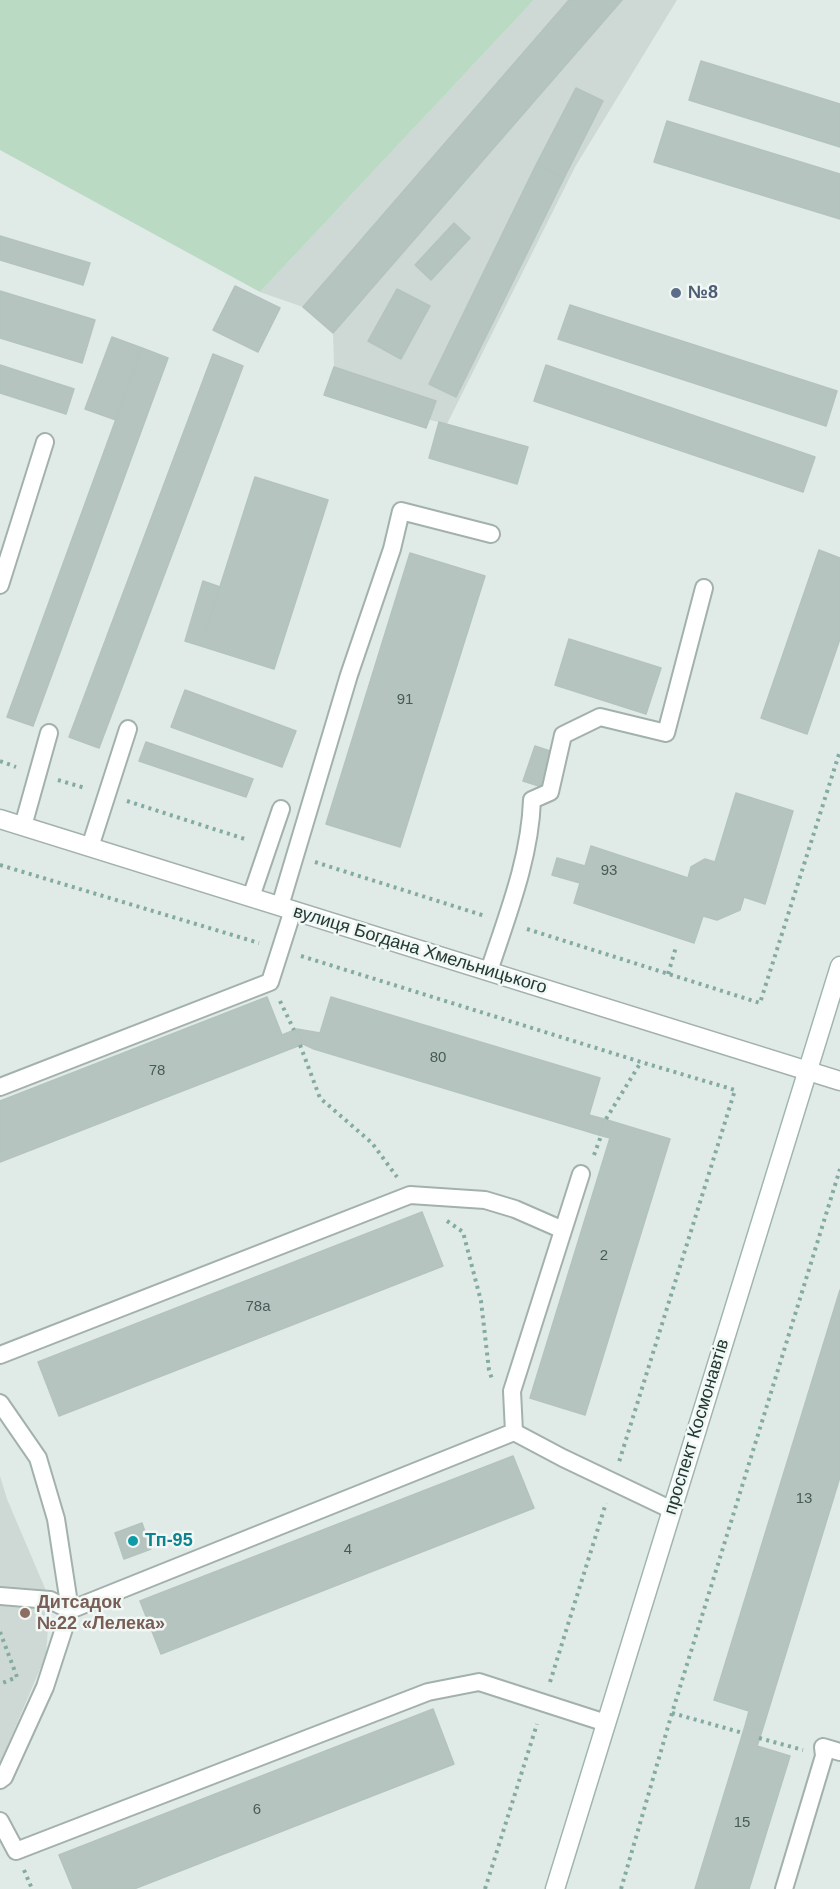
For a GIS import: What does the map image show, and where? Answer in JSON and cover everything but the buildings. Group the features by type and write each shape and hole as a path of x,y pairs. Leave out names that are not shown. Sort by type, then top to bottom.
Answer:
{"main road":[{"name":"вулиця Богдана Хмельницького","path":"0,819 840,1081"},
{"name":"проспект Космонавтів","path":"555,1889 840,966"}],"lane":[{"path":"0,585 45,442"},
{"path":"0,1087 270,982 280,949 295,855 349,675 392,549 401,512 491,534"},
{"path":"489,971 517,883 529,831 532,800 550,792 563,735 600,717 666,733 704,588"},
{"path":"90,846 128,729"},
{"path":"23,826 49,734"},
{"path":"251,897 281,809"},
{"path":"514,1432 512,1391 581,1174"},
{"path":"0,1355 410,1195 485,1200 515,1209 563,1230"},
{"path":"0,1403 38,1458 56,1519 70,1610 45,1687 4,1777 0,1780"},
{"path":"0,1596 50,1600 70,1610 514,1432 672,1510"},
{"path":"0,1821 16,1851 428,1692 479,1682 606,1723"},
{"path":"784,1889 832,1754"}],"path":[{"path":"295,855 760,1003 840,751"},
{"path":"0,762 268,847"},
{"path":"0,865 735,1090 485,1889"},
{"path":"668,974 676,947"},
{"path":"270,982 294,1030"},
{"path":"300,1046 320,1098 372,1143 410,1195"},
{"path":"606,1119 641,1062"},
{"path":"595,1154 601,1136"},
{"path":"621,1889 672,1713 840,1169"},
{"path":"445,1220 463,1232 481,1301 489,1370 493,1380"},
{"path":"0,1632 17,1677 0,1684"},
{"path":"672,1713 743,1733"},
{"path":"759,1738 832,1754"}],"shaded area":[{"path":"534,0 677,0 575,167 447,424 324,395 334,367 333,333 303,307 260,292"},
{"name":"Дитсадок №22 «Лелека»","path":"0,1476 7,1499 50,1600 46,1655 0,1763"}],"green space":[{"path":"0,0 534,0 260,292 0,150"}],"place":[{"name":"№8","path":"676,293"},
{"name":"Тп-95","path":"133,1541"},
{"name":"Дитсадок №22 «Лелека»","path":"25,1613"}]}
